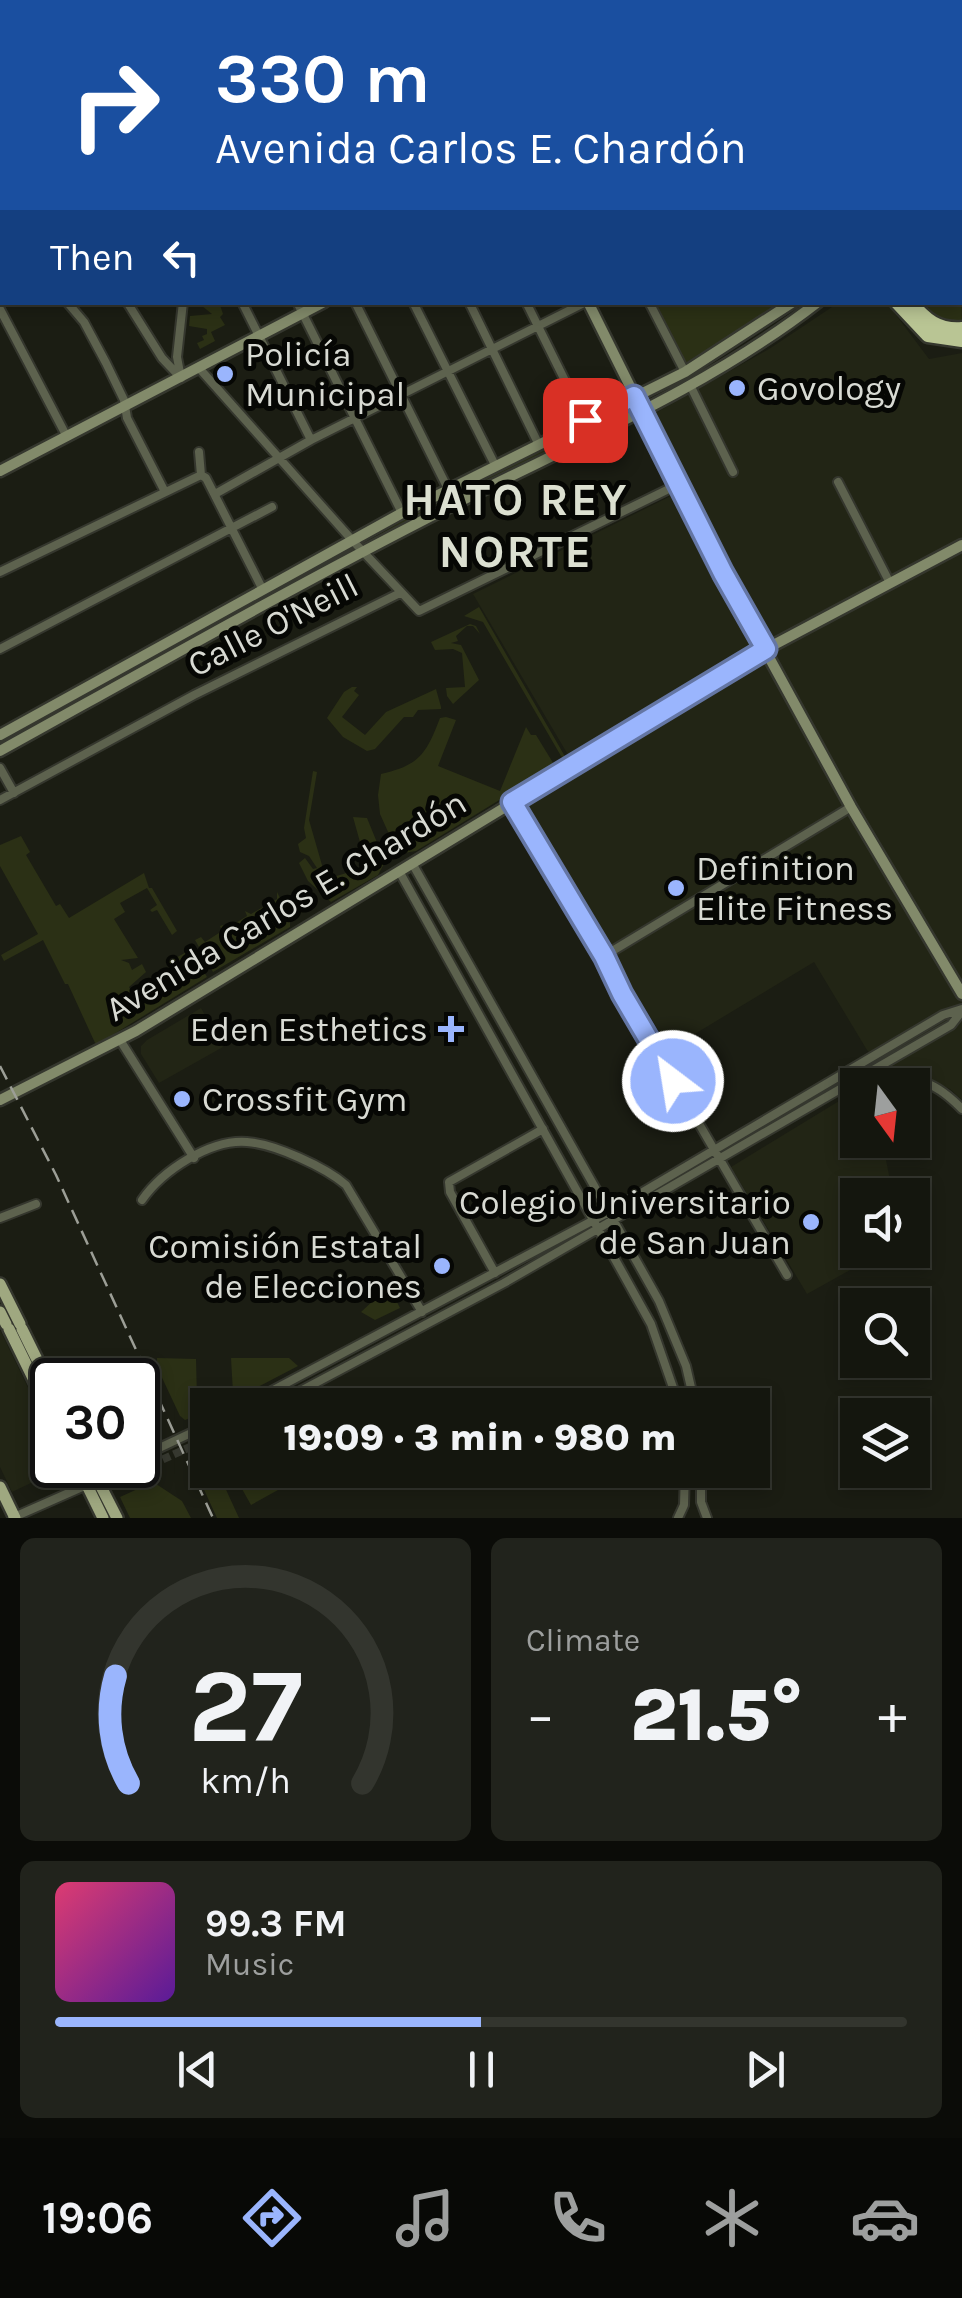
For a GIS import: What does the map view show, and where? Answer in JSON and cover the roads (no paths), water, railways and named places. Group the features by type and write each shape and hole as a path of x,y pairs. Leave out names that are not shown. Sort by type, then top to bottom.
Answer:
{"highway":[{"path":"901,305 928,334 962,340"},
{"path":"913,305 936,326 962,329"}],"main road":[{"path":"0,1284 30,1364"},
{"path":"0,1312 14,1326 33,1358"},
{"path":"0,1487 13,1518"},
{"path":"98,1488 103,1518"},
{"path":"101,1488 117,1518"}],"street":[{"path":"69,305 84,322 121,393 124,408 164,490"},
{"path":"129,305 162,358 180,378"},
{"path":"180,378 177,356 183,305"},
{"path":"243,305 311,440"},
{"path":"356,305 448,489"},
{"path":"415,305 495,465"},
{"path":"470,305 538,444"},
{"path":"528,305 585,420"},
{"path":"215,494 278,457 581,305"},
{"path":"588,305 677,485 851,807 962,994"},
{"path":"651,305 685,372"},
{"path":"0,736 402,512 685,372 788,305"},
{"path":"0,751 362,552 690,385 750,351 814,305"},
{"path":"2,466 124,408 258,336 300,308 402,512"},
{"path":"0,309 67,438"},
{"path":"198,368 400,592"},
{"path":"690,385 732,472"},
{"path":"199,452 200,475"},
{"path":"0,572 200,475 215,494 263,590"},
{"path":"838,482 890,584"},
{"name":"Calle O'Neill","path":"0,800 194,695 400,592 416,610 422,610 677,485"},
{"path":"0,649 272,507"},
{"name":"Avenida Carlos E. Chardón","path":"0,1100 120,1040 766,649 962,545"},
{"path":"747,615 768,633 790,636"},
{"path":"0,768 14,793"},
{"path":"512,802 787,1274"},
{"path":"604,956 851,807"},
{"path":"412,863 653,1290 686,1366 691,1388"},
{"path":"399,871 638,1299 673,1388"},
{"path":"306,1388 599,1230 943,1014 962,1010"},
{"path":"277,1388 836,1092 951,1024 962,1010"},
{"path":"120,1040 194,1158"},
{"path":"930,1084 945,1091 962,1109"},
{"path":"836,1092 840,1091"},
{"path":"495,1273 450,1192 450,1182 543,1128"},
{"path":"142,1200 160,1178 227,1144 252,1142 271,1147 334,1176 350,1190 422,1312"},
{"path":"0,1218 36,1204"},
{"path":"638,1299 653,1290"},
{"path":"160,1448 190,1433"},
{"path":"13,1518 81,1488"},
{"path":"678,1518 684,1488"},
{"path":"701,1488 707,1518"},
{"path":"684,1500 701,1497"}],"tunnel":[{"path":"160,1461 190,1447"}],"railway":[{"path":"0,1066 56,1175 213,1518"}],"place":[{"name":"Policía Municipal","path":"225,374"},
{"name":"Govology","path":"737,388"},
{"name":"Definition Elite Fitness","path":"676,888"},
{"name":"Eden Esthetics","path":"451,1029"},
{"name":"Crossfit Gym","path":"182,1099"},
{"name":"Colegio Universitario de San Juan","path":"811,1222"},
{"name":"Comisión Estatal de Elecciones","path":"442,1266"}],"district":[{"name":"HATO REY NORTE","path":"516,526"}]}
